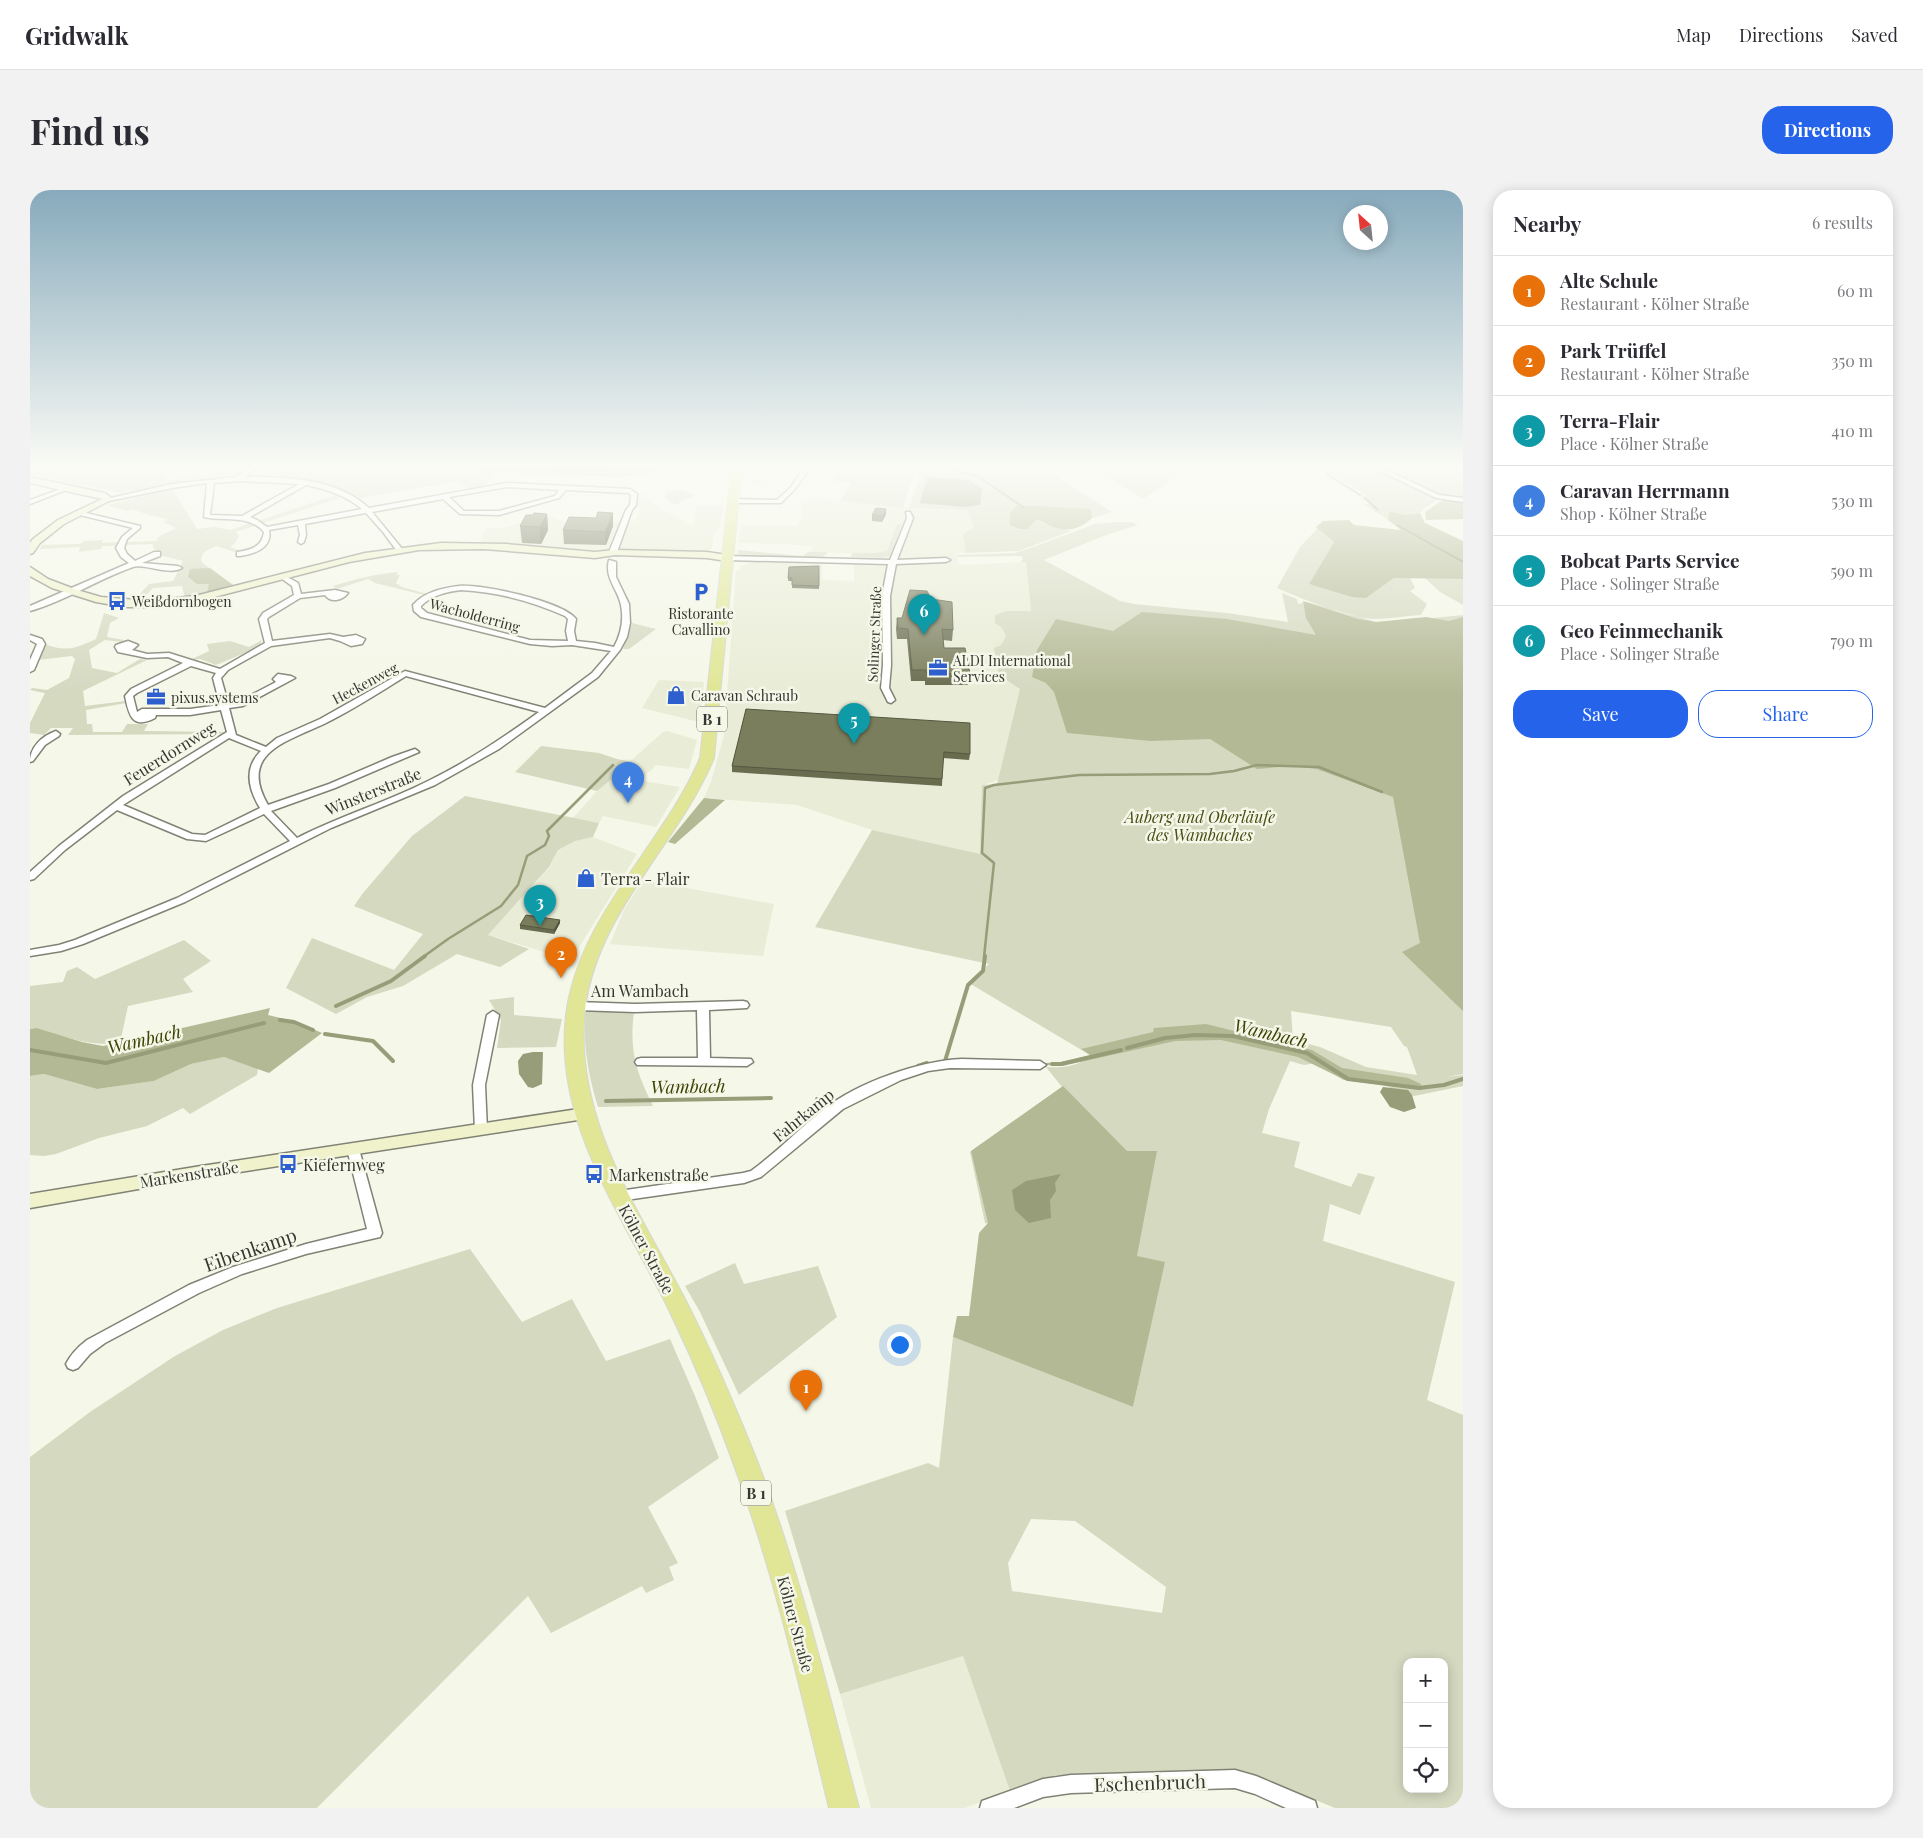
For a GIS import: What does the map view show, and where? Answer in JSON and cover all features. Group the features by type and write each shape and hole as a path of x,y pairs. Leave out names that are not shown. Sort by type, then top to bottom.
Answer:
{"main road":[{"name":"Kölner Straße","path":"729,541 707,758 692,790 628,886 606,923 590,956 577,1006 573,1035 574,1061 585,1114 619,1196 680,1310 733,1431 765,1516 790,1597 844,1808"}],"street":[{"path":"123,541 120,548 124,556 136,564 148,567 178,568"},
{"path":"240,554 249,553 262,546 265,541"},
{"path":"391,541 399,550"},
{"path":"613,552 618,541"},
{"name":"Solinger Straße","path":"891,700 885,688 887,665 885,608 893,562 902,541"},
{"path":"30,570 40,579 71,592 106,602 126,605 155,605 212,597 340,560 399,550 453,547 520,548 600,556 613,552 624,556 893,562 946,560"},
{"path":"30,610 157,554"},
{"path":"600,556 604,561 612,562 624,556"},
{"name":"Winsterstraße","path":"30,953 70,945 162,907 328,826 398,799 455,772 503,743 595,675 616,650 623,637 626,623 625,604 612,577 612,562"},
{"path":"282,576 294,584 298,596"},
{"name":"Wacholderring","path":"572,643 570,631 572,618 568,614 483,589 460,588 438,591 429,595 417,605 417,609 424,615 530,642 596,645 616,650"},
{"path":"269,644 263,619 266,614 298,596 329,594"},
{"path":"231,733 217,678 220,672 269,644 330,636 343,639"},
{"path":"30,637 39,640 41,644 30,670"},
{"path":"127,650 147,656 169,655 220,672"},
{"path":"190,663 131,694 129,696 133,714 137,715 142,712 190,712 224,707 244,702 281,682"},
{"name":"Heckenweg","path":"296,842 264,810 255,792 254,766 266,750 288,736 344,710 405,674 547,710"},
{"name":"Feuerdornweg","path":"30,877 62,848 126,798 231,733 236,738 266,750"},
{"path":"30,759 42,743 56,734"},
{"path":"264,810 332,786 415,752"},
{"name":"Feuerdornweg","path":"116,806 198,839 213,836 264,810"},
{"name":"Am Wambach","path":"577,1006 635,1008 743,1004"},
{"name":"Am Wambach","path":"703,1006 704,1062"},
{"path":"481,1130 479,1085 493,1015"},
{"path":"641,1062 746,1062"},
{"name":"Fahrkamp","path":"619,1196 744,1178 756,1174 830,1112 848,1100 890,1081 932,1066 1040,1065"},
{"name":"Markenstraße","path":"30,1201 585,1114"},
{"name":"Eibenkamp","path":"73,1364 79,1353 96,1341 193,1289 284,1255 336,1240 375,1233 353,1149"},
{"name":"Eschenbruch","path":"989,1808 1043,1788 1071,1784 1235,1779 1256,1785 1308,1808"}],"shaded area":[{"path":"481,541 713,541 712,549 703,552 601,551 480,544"},
{"path":"738,541 964,541 966,553 956,553 959,565 1026,562 1031,611 1007,611 995,623 1002,628 1006,636 1001,645 1020,689 998,780 983,785 981,855 872,830 797,805 704,798 711,782 724,735 736,571 740,571 740,566 753,562 822,564 822,580 854,581 854,564 878,559 880,554 808,552 815,547 738,543"},
{"path":"1332,541 1462,541 1463,579 1394,578 1366,598 1352,597 1309,584 1334,542"},
{"path":"210,568 233,585 207,593 209,584 197,584 188,577 190,569"},
{"path":"1303,601 1358,619 1376,622 1426,617 1449,621 1463,617 1463,1011 1402,952 1420,943 1393,797 1317,769 1291,766 1257,769 1210,739 1151,741 1067,733 1054,692 1046,683 1032,677 1037,650 1056,619 1113,631 1142,612 1227,619 1316,635 1306,618"},
{"name":"Caravan Schraub","path":"659,680 704,682 699,722 642,708"},
{"path":"667,731 697,740 689,769 655,765 642,781 680,787 656,827 603,816 599,823 573,818 597,791 663,732"},
{"path":"704,798 725,800 675,844 668,842"},
{"path":"593,837 637,854 571,960 488,935 549,868 558,850 575,841"},
{"path":"643,880 774,904 763,956 610,944 624,910"},
{"path":"270,1008 268,1015 297,1022 322,1033 269,1073 224,1057 191,1064 154,1081 97,1089 44,1074 30,1076 30,1029 37,1028 82,1042 103,1046"},
{"path":"1206,1024 1312,1050 1342,1068 1408,1078 1421,1084 1422,1090 1345,1080 1298,1057 1221,1040 1175,1041 1062,1066 1046,1065 1046,1063 1061,1062 1090,1055 1081,1049 1153,1032 1154,1028"},
{"path":"543,1052 542,1084 533,1088 528,1087 519,1074 518,1061 523,1054"},
{"path":"1063,1086 1127,1151 1157,1151 1137,1256 1165,1262 1133,1407 953,1337 957,1316 969,1316 979,1233 988,1223 971,1151"},
{"path":"1383,1087 1408,1090 1412,1095 1416,1108 1404,1112 1390,1107 1380,1092"},
{"path":"1061,1174 1055,1183 1056,1191 1050,1200 1051,1218 1029,1223 1015,1210 1012,1190 1026,1181"},
{"path":"963,1656 1010,1791 965,1808 871,1808 840,1694"}],"green space":[{"path":"84,541 118,542 116,546 102,546 101,549 79,552 80,547 40,549 42,545 80,544"},
{"path":"236,541 230,547 239,550 235,552 216,546 206,551 201,558 204,564 233,585 185,598 182,586 153,588 141,601 133,601 149,584 173,581 183,561 159,555 153,544 126,545 127,542"},
{"path":"891,541 896,541 890,556 881,558 851,557 852,553 887,551"},
{"path":"964,541 1046,541 1019,551 966,553"},
{"name":"Auberg und Oberläufe des Wambaches","path":"1051,541 1092,541 1044,560 1120,601 1134,604 1227,613 1288,622 1282,593 1297,599 1298,604 1307,602 1380,623 1463,615 1463,1074 1446,1077 1463,1075 1463,1086 1414,1096 1383,1085 1343,1080 1316,1063 1304,1065 1290,1061 1269,1109 1262,1133 1300,1142 1294,1167 1351,1187 1358,1173 1375,1177 1360,1215 1330,1204 1323,1241 1455,1282 1427,1400 1463,1415 1463,1808 1335,1808 1244,1771 1056,1775 1010,1791 963,1656 840,1694 785,1511 928,1463 939,1468 953,1337 1133,1407 1164,1263 985,1223 970,1152 1062,1087 1046,1067 1064,1067 1076,1064 1090,1055 969,983 989,964 815,927 872,830 980,854 982,785 997,784 1020,689 999,675 994,648 1001,645 1006,636 1002,628 995,623 995,615 1007,611 1031,611 1026,562 1020,562 1023,559 1021,556 958,557 957,555 1014,553","holes":["1291,1011 1391,1027 1404,1046 1407,1047 1417,1075 1366,1067 1320,1047 1293,1040","1031,1519 1075,1521 1166,1587 1162,1613 1012,1591 1008,1563"]},
{"path":"1306,541 1334,542 1309,584 1366,598 1394,578 1410,578 1415,588 1410,591 1427,604 1421,615 1380,619 1364,618 1325,607 1277,588 1300,547"},
{"path":"738,550 803,556 808,552 828,552 822,558 745,556 738,554"},
{"path":"398,572 396,575 400,575 396,583 402,587 427,594 424,595 375,583 368,579 337,589 333,586 365,577"},
{"path":"1425,578 1463,579 1463,605 1440,592"},
{"path":"104,613 119,618 110,623 107,637 124,640 121,642 105,640 89,650 92,668 117,673 140,659 147,660 83,691 85,706 126,701 126,703 86,710 87,724 92,724 93,732 122,732 127,724 148,724 144,731 224,732 219,734 68,735 73,728 51,728 44,735 30,733 30,723 45,693 30,690 32,688 47,690 69,678 75,659 72,656 38,660 44,644 65,649 96,639"},
{"path":"632,623 656,629 629,649 623,649"},
{"path":"262,640 259,647 216,665 200,659 190,660 209,651 207,644 230,641 249,647"},
{"path":"541,746 599,753 632,762 597,791 515,772"},
{"path":"465,796 599,823 593,837 575,841 558,850 549,867 488,935 529,949 500,967 457,954 403,986 367,997 336,1014 286,988 312,938 394,970 423,934 354,906 412,836"},
{"path":"184,940 211,961 183,979 193,992 128,1006 120,1043 99,1044 68,1038 37,1028 30,1029 30,986 63,982 67,971 77,967 95,979"},
{"path":"514,997 514,1015 562,1019 556,1047 497,1048 501,1020 489,1000"},
{"path":"585,1011 634,1012 632,1038 635,1060 653,1106 598,1107 587,1059"},
{"path":"224,1057 258,1068 257,1075 190,1114 183,1108 147,1126 99,1138 56,1154 44,1156 30,1155 30,1076 44,1074 97,1089 154,1081 191,1064"},
{"path":"470,1249 522,1322 572,1299 606,1361 670,1339 719,1458 648,1507 678,1563 669,1567 674,1580 646,1593 642,1586 551,1633 528,1596 317,1808 30,1808 30,1457 90,1412 175,1356 223,1330 277,1308"},
{"path":"735,1263 744,1284 818,1266 837,1317 739,1395 700,1312 685,1286"}],"building":[{"path":"819,566 819,586 792,585 792,578 788,578 789,567"},
{"path":"910,590 927,591 931,599 952,602 953,630 942,629 944,648 965,648 970,674 926,673 926,670 912,670 908,629 898,628 897,618 902,618"},
{"path":"746,709 970,723 970,754 944,752 942,779 732,766"},
{"path":"526,915 560,920 554,930 520,925"}],"waterway":[{"path":"1425,541 1463,562"},
{"path":"423,957 501,906 518,885 527,856 545,845 549,836 547,831 613,765"},
{"path":"984,957 994,863 982,853 985,788 994,785 1079,775 1210,774 1234,771 1257,765 1319,767 1382,792"},
{"path":"336,1006 391,981 425,956"},
{"path":"945,1061 968,985 983,971 985,956"},
{"name":"Wambach","path":"280,1020 294,1022 313,1030"},
{"name":"Wambach","path":"30,1050 106,1063 264,1023"},
{"name":"Wambach","path":"325,1034 373,1041 393,1061"},
{"name":"Wambach","path":"1127,1048 1165,1038 1195,1035 1233,1036 1307,1053 1348,1079 1419,1088 1444,1085 1463,1079"},
{"name":"Wambach","path":"1052,1064 1061,1064 1121,1050"},
{"name":"Wambach","path":"918,1066 927,1063"},
{"name":"Wambach","path":"606,1101 771,1098"},
{"name":"Wambach","path":"817,1099 834,1100"}],"place":[{"name":"Ristorante Cavallino","path":"701,592"},
{"name":"Weißdornbogen","path":"117,601"},
{"name":"Geo Feinmechanik","path":"924,635"},
{"name":"ALDI International Services","path":"938,668"},
{"name":"Caravan Schraub","path":"676,695"},
{"name":"pixus.systems","path":"156,697"},
{"name":"Bobcat Parts Service","path":"854,744"},
{"name":"Caravan Herrmann","path":"628,803"},
{"name":"Terra - Flair","path":"586,878"},
{"name":"Terra-Flair","path":"540,926"},
{"name":"Park Trüffel","path":"561,978"},
{"name":"Kiefernweg","path":"288,1164"},
{"name":"Markenstraße","path":"594,1174"},
{"name":"Alte Schule","path":"806,1411"}]}
